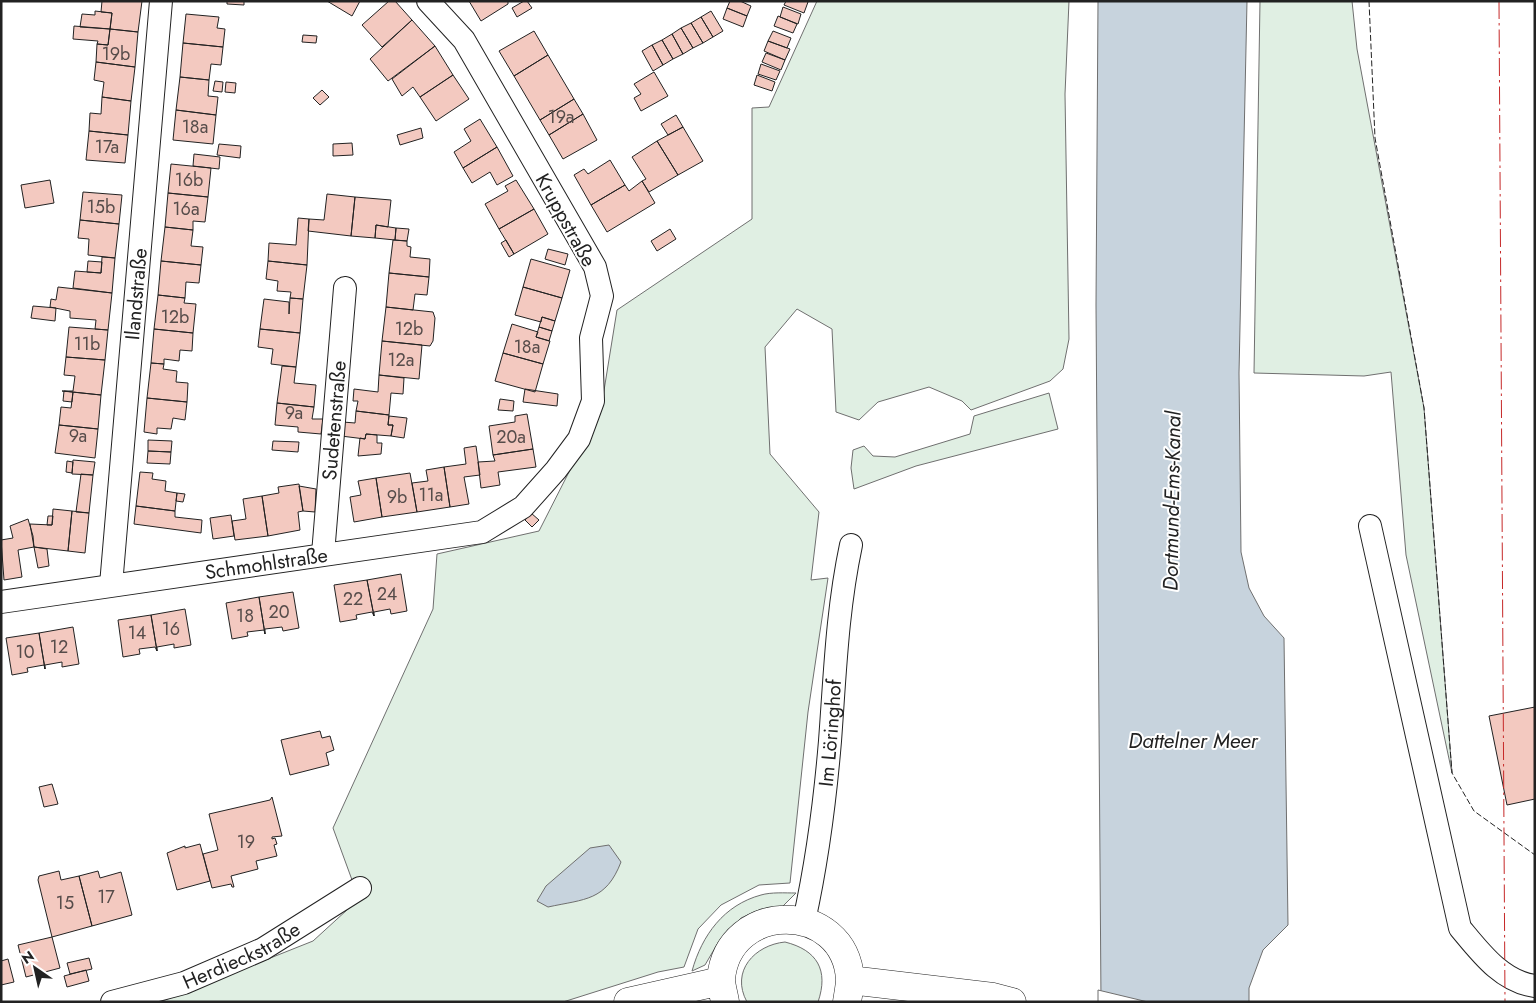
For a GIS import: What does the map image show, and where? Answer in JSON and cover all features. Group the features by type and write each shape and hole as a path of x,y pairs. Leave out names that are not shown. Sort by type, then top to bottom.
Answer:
{"street":[{"name":"Ilandstraße","path":"111,585 160,1"},
{"name":"Kruppstraße","path":"428,1 464,40 594,267 602,296 591,338 593,401 579,439 556,470 523,507"},
{"name":"Sudetenstraße","path":"323,554 345,288"},
{"name":"Schmohlstraße","path":"1,602 482,532 523,507"},
{"path":"1370,526 1460,928 1487,961 1522,984 1535,986"},
{"name":"Im Löringhof","path":"804,921 810,892 830,743 841,592 851,545"},
{"name":"Herdieckstraße","path":"112,1002 184,983 263,949 360,888"},
{"path":"628,1002 723,991 726,957 739,938 758,924 781,918 804,921 822,930 836,943 846,960 848,991 993,997 1012,1002"}],"green space":[{"path":"817,1 1069,1 1065,94 1069,339 1063,369 1050,381 971,410 962,401 929,387 878,402 859,420 836,412 832,329 797,309 765,347 770,454 819,512 811,580 828,578 808,712 790,883 759,885 721,905 698,929 684,967 658,972 563,1002 160,1002 313,941 359,899 333,828 433,609 437,554 539,531 601,409 617,310 752,219 752,108 769,107"},
{"path":"1260,1 1352,1 1357,49 1424,408 1452,773 1406,555 1391,372 1364,376 1254,373"},
{"path":"1049,393 1058,429 916,466 854,489 851,468 853,450 864,446 873,456 895,457 970,434 974,416"},
{"path":"796,893 781,908 761,909 741,918 719,941 705,965 692,971 708,934 716,923 736,906 765,894"},
{"path":"785,942 805,950 818,963 822,980 818,1002 747,1002 742,980 748,962 764,948"}],"water":[{"name":"Dattelner Meer","path":"1098,1 1247,1 1239,373 1241,552 1249,588 1264,616 1284,638 1288,925 1263,950 1249,988 1249,1002 1101,1002 1096,305"},
{"path":"609,845 621,862 615,875 601,891 583,900 548,907 537,901 546,886 590,848"}],"pier":[{"path":"1098,990 1148,1002 1098,1002"}],"building":[{"path":"102,1 142,1 138,32 110,29 112,13 101,12"},
{"path":"227,1 244,1 244,5 227,4"},
{"path":"327,1 360,1 352,16"},
{"path":"389,1 395,1 412,20 382,47 362,25"},
{"path":"469,1 508,1 508,4 481,21"},
{"path":"527,1 532,8 517,17 512,8"},
{"path":"730,1 740,1 751,6 747,16 727,8"},
{"path":"786,1 808,2 804,13 784,5"},
{"path":"783,7 801,14 798,24 780,17"},
{"path":"727,8 747,16 743,27 723,19"},
{"path":"95,11 112,13 110,29 80,27 82,14 95,15"},
{"path":"711,11 723,31 713,37 701,17"},
{"path":"186,14 219,17 217,28 225,29 223,47 183,43"},
{"path":"778,16 797,24 793,33 774,26"},
{"path":"701,17 713,37 703,43 691,23"},
{"path":"412,20 435,46 388,81 370,59"},
{"path":"691,23 703,43 693,48 681,28"},
{"path":"74,26 110,29 108,45 97,44 98,41 73,39"},
{"path":"681,28 693,48 683,54 672,34"},
{"path":"110,29 138,32 135,67 96,62 97,44 108,45"},
{"path":"534,31 548,55 514,76 499,51"},
{"path":"773,31 791,38 787,48 768,41"},
{"path":"672,34 683,54 673,59 662,40"},
{"path":"303,35 317,36 316,43 302,42"},
{"path":"662,40 673,59 663,65 652,45"},
{"path":"768,41 790,49 785,60 764,51"},
{"path":"183,43 223,47 221,65 211,64 209,80 180,77"},
{"path":"652,45 663,65 653,71 642,51"},
{"path":"435,46 453,75 420,97 413,87 402,96 392,79"},
{"path":"766,53 785,60 781,70 762,62"},
{"path":"548,55 574,99 540,120 514,76"},
{"path":"96,62 135,67 131,101 102,97 104,82 94,80"},
{"path":"761,64 780,71 776,80 758,74"},
{"path":"654,72 668,96 641,111 634,98 641,94 634,84"},
{"path":"453,75 469,99 436,121 420,97"},
{"path":"757,75 775,82 772,91 754,85"},
{"path":"180,77 209,80 208,96 218,97 216,115 176,110"},
{"path":"215,81 223,82 222,92 213,91"},
{"path":"226,82 236,83 235,93 225,92"},
{"path":"322,90 329,97 320,105 313,98"},
{"path":"102,97 131,101 128,135 89,131 90,113 101,114"},
{"path":"574,99 583,114 549,135 540,120"},
{"path":"176,110 216,115 213,144 173,140"},
{"path":"583,114 597,140 563,159 549,135"},
{"path":"676,115 683,127 668,135 661,124"},
{"path":"480,119 497,147 463,168 454,152 471,141 464,129"},
{"path":"683,127 703,161 678,175 657,141"},
{"path":"421,128 423,138 400,145 397,135"},
{"path":"89,131 128,135 125,163 86,160"},
{"path":"657,141 678,175 649,192 642,181 646,179 632,157"},
{"path":"352,143 353,155 333,156 333,144"},
{"path":"219,144 241,146 240,158 217,155"},
{"path":"497,147 513,176 497,185 490,172 472,183 463,168"},
{"path":"194,154 220,157 219,169 193,166"},
{"path":"610,160 625,185 591,205 574,175 584,169 588,174"},
{"path":"171,164 211,168 208,197 168,193"},
{"path":"50,180 54,203 25,208 21,185"},
{"path":"516,180 534,209 499,229 485,204 508,191 505,186"},
{"path":"642,181 655,203 607,232 591,205 625,185 629,191"},
{"path":"83,192 122,195 119,224 80,220"},
{"path":"168,193 208,197 205,222 193,221 193,230 165,227"},
{"path":"327,194 355,197 351,236 308,231 309,219 324,220"},
{"path":"355,197 391,200 388,227 376,225 375,238 351,236"},
{"path":"534,209 548,234 514,254 499,229"},
{"path":"298,218 309,219 307,265 268,261 269,243 296,245"},
{"path":"80,220 119,224 115,258 88,255 89,239 78,238"},
{"path":"376,225 396,228 395,240 375,238"},
{"path":"165,227 193,230 191,246 203,247 201,265 161,261"},
{"path":"396,228 409,229 407,241 395,240"},
{"path":"670,229 676,239 657,251 651,241"},
{"path":"393,240 407,241 407,246 411,247 410,257 430,259 429,277 389,273"},
{"path":"506,240 514,254 509,257 501,243"},
{"path":"548,249 568,254 565,265 545,259"},
{"path":"102,257 115,258 112,293 73,288 75,271 101,273"},
{"path":"531,259 570,270 562,298 523,287"},
{"path":"88,261 102,262 101,273 87,272"},
{"path":"161,261 201,265 199,283 186,282 185,298 158,295"},
{"path":"268,261 307,265 303,299 290,298 291,292 277,291 278,281 266,279"},
{"path":"389,273 429,277 427,295 415,294 413,310 386,307"},
{"path":"58,287 112,293 108,330 95,329 96,320 70,318 70,311 50,307 51,299 56,300"},
{"path":"523,287 562,298 555,321 542,317 541,322 515,315"},
{"path":"158,295 185,298 184,303 196,304 193,333 154,329"},
{"path":"290,298 303,299 300,333 260,329 264,299 289,302 289,314"},
{"path":"33,306 56,308 55,321 31,318"},
{"path":"386,307 433,312 435,318 433,341 430,346 382,341"},
{"path":"542,317 555,321 552,331 539,327"},
{"path":"512,324 538,332 536,337 550,341 543,364 503,353"},
{"path":"69,327 108,330 105,360 66,357"},
{"path":"539,327 552,331 549,341 536,337"},
{"path":"154,329 193,333 192,351 180,350 179,361 164,359 164,364 151,363"},
{"path":"260,329 300,333 296,367 271,364 273,349 258,347"},
{"path":"382,341 422,345 419,379 379,375"},
{"path":"503,353 543,364 535,392 495,381"},
{"path":"66,357 105,360 101,395 62,391 73,391 75,376 64,375"},
{"path":"151,363 164,364 163,369 177,371 176,382 188,383 187,402 147,398"},
{"path":"282,366 296,367 294,383 316,385 314,407 277,403"},
{"path":"379,375 404,378 403,394 391,393 389,415 356,411 358,401 353,401 354,389 378,392"},
{"path":"525,389 558,394 557,406 523,402"},
{"path":"64,391 73,392 72,402 63,401"},
{"path":"73,392 101,395 98,429 59,425 61,407 71,408"},
{"path":"147,398 187,402 185,420 173,418 171,429 157,428 157,434 144,432"},
{"path":"500,399 514,401 513,411 498,410"},
{"path":"277,403 314,407 312,419 323,419 321,434 298,432 298,427 275,425"},
{"path":"356,411 389,415 388,425 393,425 391,436 366,434 365,439 341,436 343,422 355,423"},
{"path":"527,414 533,449 493,455 489,426 515,422 515,416"},
{"path":"389,416 407,418 404,438 391,436 393,425 388,425"},
{"path":"59,425 98,429 95,458 55,453"},
{"path":"366,434 377,435 377,443 382,443 381,454 358,456 360,438 365,439"},
{"path":"148,440 172,441 171,452 148,451"},
{"path":"273,441 299,442 298,452 272,450"},
{"path":"476,446 480,475 464,477 469,504 450,507 444,467 466,464 464,448"},
{"path":"533,449 536,467 498,472 500,485 481,488 478,462 495,461 493,455"},
{"path":"148,451 171,452 170,464 147,463"},
{"path":"73,460 95,462 93,475 72,474"},
{"path":"67,461 73,462 72,473 66,472"},
{"path":"444,467 450,507 417,512 412,483 428,481 426,470"},
{"path":"140,472 153,473 152,479 166,481 165,491 177,493 175,511 136,506"},
{"path":"410,473 417,512 382,517 376,478"},
{"path":"81,474 93,475 89,513 76,512"},
{"path":"376,478 382,517 354,522 350,497 361,495 358,481"},
{"path":"299,484 303,511 298,512 300,530 268,536 262,496 279,493 278,487"},
{"path":"299,486 316,489 315,512 303,511"},
{"path":"177,493 185,494 183,502 176,501"},
{"path":"262,496 268,536 235,540 232,521 246,519 243,499"},
{"path":"136,506 175,511 175,517 202,520 201,533 134,524"},
{"path":"53,509 72,511 68,551 34,547 30,524 52,525"},
{"path":"72,511 89,513 85,553 68,551"},
{"path":"531,513 539,520 532,527 525,520"},
{"path":"231,515 234,536 213,539 210,518"},
{"path":"48,516 53,516 52,525 47,525"},
{"path":"28,519 34,547 18,550 22,577 4,580 1,540 13,538 10,526"},
{"path":"34,547 47,549 49,566 38,568"},
{"path":"401,574 407,611 391,614 390,609 374,612 374,616 367,580"},
{"path":"367,580 374,616 372,612 356,615 357,619 340,622 334,585"},
{"path":"293,592 299,628 283,631 282,627 265,629 265,634 259,597"},
{"path":"259,597 265,634 264,630 247,632 248,636 232,639 226,603"},
{"path":"185,609 191,645 174,648 174,644 157,647 157,651 151,615"},
{"path":"151,615 157,651 155,647 139,649 140,654 123,657 118,620"},
{"path":"73,627 79,664 62,667 62,662 45,665 45,669 39,633"},
{"path":"39,633 45,669 44,665 27,668 28,672 12,675 6,638"},
{"path":"1535,707 1535,799 1507,805 1489,716"},
{"path":"320,731 322,738 330,736 334,750 326,753 329,765 290,775 281,740"},
{"path":"52,784 58,804 44,807 39,787"},
{"path":"272,797 282,836 272,837 272,839 275,838 277,844 274,845 277,856 256,861 258,869 231,876 234,887 231,884 212,888 203,854 218,850 209,814 270,800"},
{"path":"200,844 210,881 177,890 167,853 185,846 185,848"},
{"path":"59,871 61,880 79,876 92,926 52,937 38,880 39,876"},
{"path":"98,871 100,878 121,872 132,915 92,926 79,876"},
{"path":"52,937 60,968 26,977 18,945"},
{"path":"89,958 92,969 70,974 67,963"},
{"path":"8,959 14,982 1,985 1,961"},
{"path":"86,970 89,981 67,987 64,976"}],"fence":[{"path":"1369,1 1375,138 1424,408 1452,773 1474,811 1535,855"}],"power":[{"path":"1499,1 1505,1002"}],"water label":[{"name":"Dortmund-Ems-Kanal","path":"1172,501"}]}
